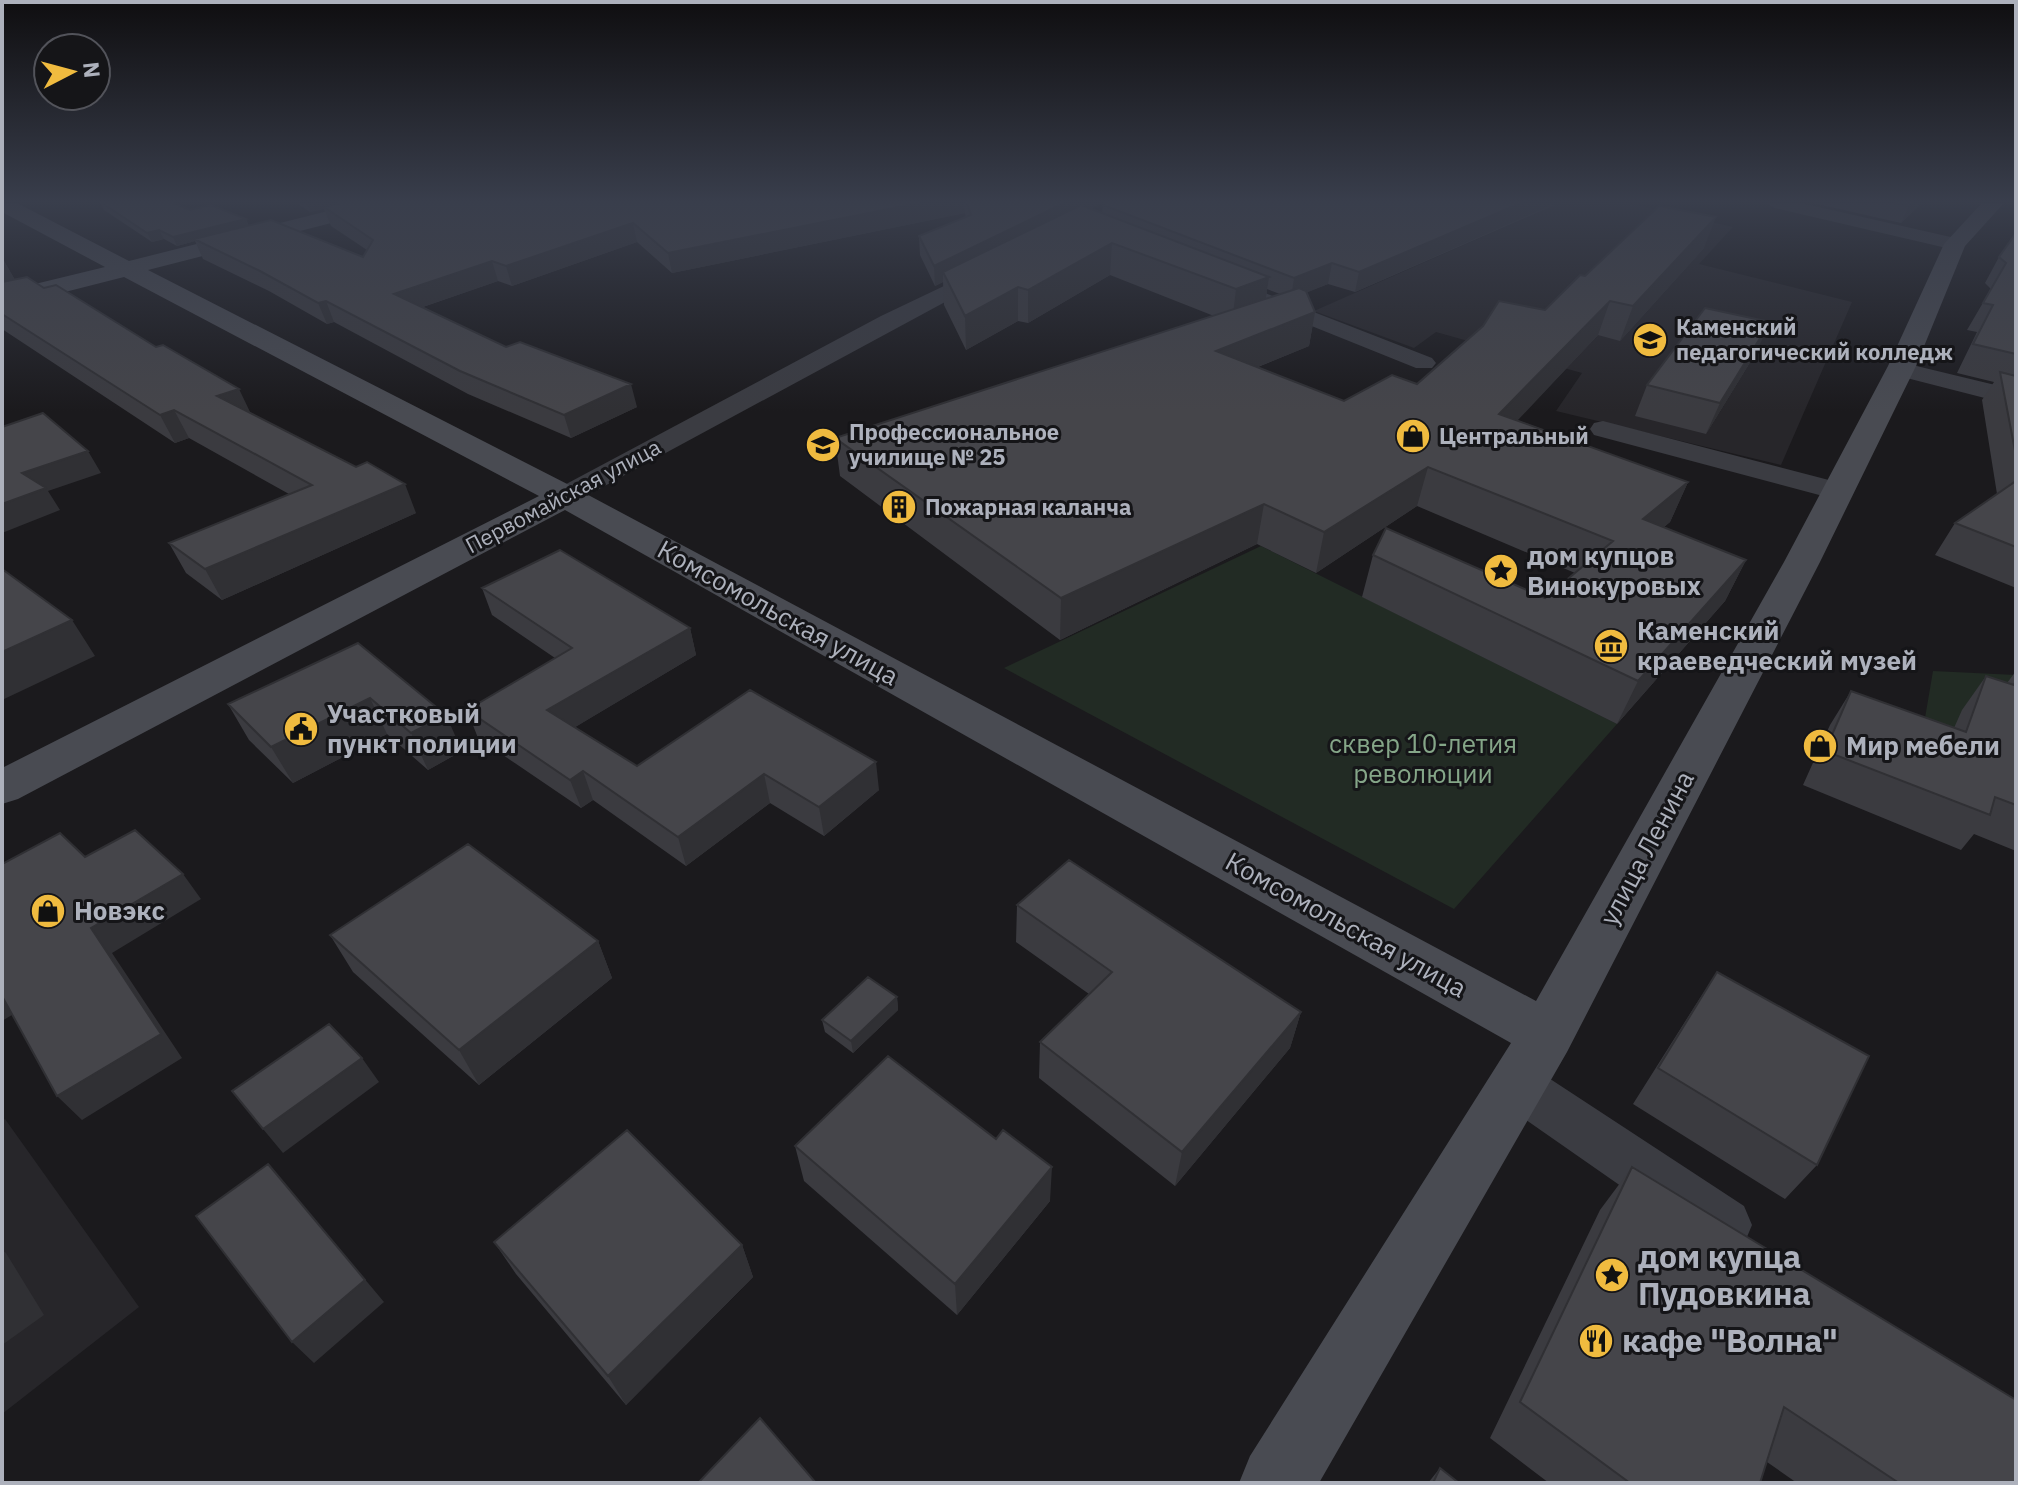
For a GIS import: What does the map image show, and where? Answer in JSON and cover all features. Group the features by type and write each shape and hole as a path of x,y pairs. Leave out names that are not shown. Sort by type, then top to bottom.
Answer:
{"street":[{"path":"2,300 114,272"},
{"name":"Комсомольская улица","path":"133,272 565,496 1547,1035"},
{"name":"Первомайская улица","path":"2,788 565,496 875,328 985,272"},
{"name":"улица Ленина","path":"1277,1483 1547,1035 1838,491 1900,369 1943,272"},
{"path":"1238,288 1424,363"},
{"path":"1900,369 2016,398"},
{"path":"1603,429 1838,491"},
{"path":"1517,1085 1769,1255"}],"shaded area":[{"name":"Каменский педагогический колледж","path":"1402,272 1732,272 1852,302 1781,465 1556,411 1582,373 1436,332 1414,348 1314,311"},
{"path":"5,1119 139,1307 2,1414 2,1121"}],"green space":[{"name":"сквер 10-летия революции","path":"1261,546 1617,724 1454,909 1004,668"},
{"path":"1933,671 2016,675 2016,795 1918,759"}],"building":[{"path":"262,272 458,272 394,294 506,347 520,342 631,384 564,415 460,371 326,301 318,303"},
{"path":"943,272 1060,272 1028,290 1018,287 965,316"},
{"path":"1191,272 1257,272 1269,277 1236,289"},
{"path":"1279,272 1308,272 1294,278"},
{"path":"1589,272 1664,272 1633,306 1610,301 1499,414 1688,482 1643,519 1746,560 1638,681 1373,555 1386,528 1545,598 1613,541 1428,467 1324,532 1264,504 1061,598 835,438 1299,288 1306,291 1315,312 1216,351 1344,401 1392,375 1417,384 1483,326 1499,301 1545,310 1580,275 1585,276"},
{"path":"2001,272 2016,272 2016,354 1973,344 1993,305 1983,303"},
{"path":"27,277 44,288 56,285 156,347 163,345 239,389 217,396 356,467 367,462 405,484 205,569 169,543 312,485 174,410 160,415 2,314 2,282"},
{"path":"1705,308 1770,322 1720,403 1647,385"},
{"path":"2000,372 2016,376 2016,456"},
{"path":"43,413 88,451 22,473 46,488 2,504 2,427"},
{"path":"2016,481 2016,547 1955,523"},
{"path":"560,550 690,628 547,710 637,766 750,690 876,762 819,807 764,774 678,837 583,771 570,780 467,710 572,648 482,588"},
{"path":"2,569 72,620 2,652"},
{"path":"358,643 446,715 411,733 370,698 271,747 228,704"},
{"path":"1986,676 2014,685 2016,680 2016,805 1995,797 1990,815 1825,751 1851,691 1966,732"},
{"path":"135,830 183,874 91,928 161,1034 57,1096 2,996 2,864 60,833 85,857"},
{"path":"468,844 598,941 459,1050 330,935"},
{"path":"1069,860 1301,1012 1182,1152 1040,1042 1112,972 1017,905"},
{"path":"1717,972 1869,1056 1817,1165 1658,1068"},
{"path":"868,977 897,997 851,1041 822,1020"},
{"path":"329,1024 362,1058 263,1129 232,1091"},
{"path":"888,1056 996,1139 1003,1130 1052,1167 955,1284 795,1146"},
{"path":"627,1130 742,1245 608,1376 494,1242"},
{"path":"268,1164 365,1280 292,1342 196,1216"},
{"path":"1632,1167 2016,1400 2016,1483 1899,1483 1784,1407 1760,1483 1630,1483 1520,1402"},
{"path":"760,1418 816,1483 698,1483"},
{"path":"1440,1468 1459,1483 1433,1483"}],"place":[{"name":"Каменский педагогический колледж","path":"1650,340"},
{"name":"Центральный","path":"1413,436"},
{"name":"Профессиональное училище № 25","path":"823,445"},
{"name":"Пожарная каланча","path":"899,507"},
{"name":"дом купцов Винокуровых","path":"1501,571"},
{"name":"Каменский краеведческий музей","path":"1611,646"},
{"name":"Участковый пункт полиции","path":"301,729"},
{"name":"Мир мебели","path":"1820,746"},
{"name":"Новэкс","path":"48,911"},
{"name":"дом купца Пудовкина","path":"1612,1275"},
{"name":"кафе \"Волна\"","path":"1596,1341"}]}
